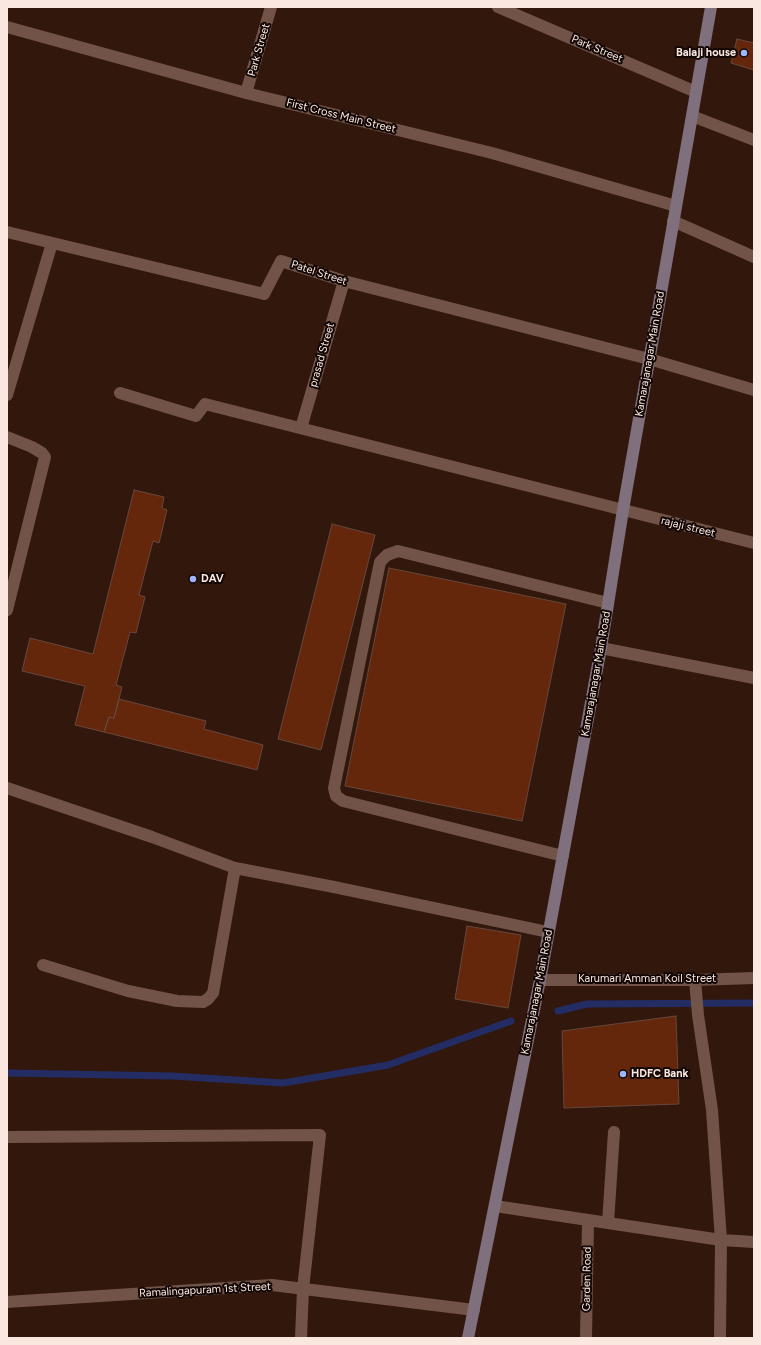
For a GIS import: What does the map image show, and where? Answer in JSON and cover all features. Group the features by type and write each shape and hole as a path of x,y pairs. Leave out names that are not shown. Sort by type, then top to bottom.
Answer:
{"main road":[{"name":"Kamarajanagar Main Road","path":"468,1338 540,980 601,648 623,510 711,7"}],"street":[{"name":"Park Street","path":"246,93 271,7"},
{"name":"Park Street","path":"498,7 696,92"},
{"name":"First Cross Main Street","path":"7,27 246,93 492,153 676,206"},
{"path":"692,116 754,140"},
{"path":"673,221 754,257"},
{"name":"Patel Street","path":"7,232 264,294 281,261 344,281 649,359"},
{"path":"7,395 52,243"},
{"name":"prasad Street","path":"301,428 344,281"},
{"path":"649,359 754,390"},
{"name":"rajaji street","path":"120,393 196,416 205,404 754,544"},
{"path":"7,437 32,447 42,453 45,457 10,588 7,610"},
{"path":"563,856 342,801 336,796 334,788 380,562 387,555 398,551 608,603"},
{"path":"601,648 754,678"},
{"path":"7,788 152,837 235,868 334,887 548,932"},
{"path":"44,965 128,991 177,1001 203,1002 213,993 235,868"},
{"name":"Karumari Amman Koil Street","path":"540,980 695,980 754,978"},
{"path":"695,980 698,1015 712,1110 722,1240 720,1338"},
{"path":"608,1223 614,1132"},
{"path":"7,1137 320,1135 303,1289 301,1338"},
{"path":"495,1206 722,1240 754,1242"},
{"name":"Garden Road","path":"586,1338 588,1220"},
{"name":"Ramalingapuram 1st Street","path":"7,1302 272,1285 474,1310"}],"building":[{"name":"Balaji house","path":"737,39 754,43 754,70 731,63"},
{"path":"134,490 164,497 162,508 167,510 159,543 153,541 139,595 145,597 136,633 130,632 116,685 122,687 114,718 109,717 104,732 75,725 85,686 22,671 30,638 93,654"},
{"path":"332,524 375,535 321,750 278,739"},
{"path":"389,568 566,604 522,821 345,786"},
{"path":"119,699 206,721 204,729 263,745 257,770 104,732 109,717 114,718"},
{"path":"467,926 521,935 508,1008 455,999"},
{"path":"676,1016 679,1104 564,1108 562,1031"}],"waterway":[{"path":"558,1011 587,1004 754,1003"},
{"path":"7,1073 172,1076 283,1083 388,1065 511,1021"}],"place":[{"name":"Balaji house","path":"744,53"},
{"name":"DAV","path":"193,579"},
{"name":"HDFC Bank","path":"623,1074"}]}
